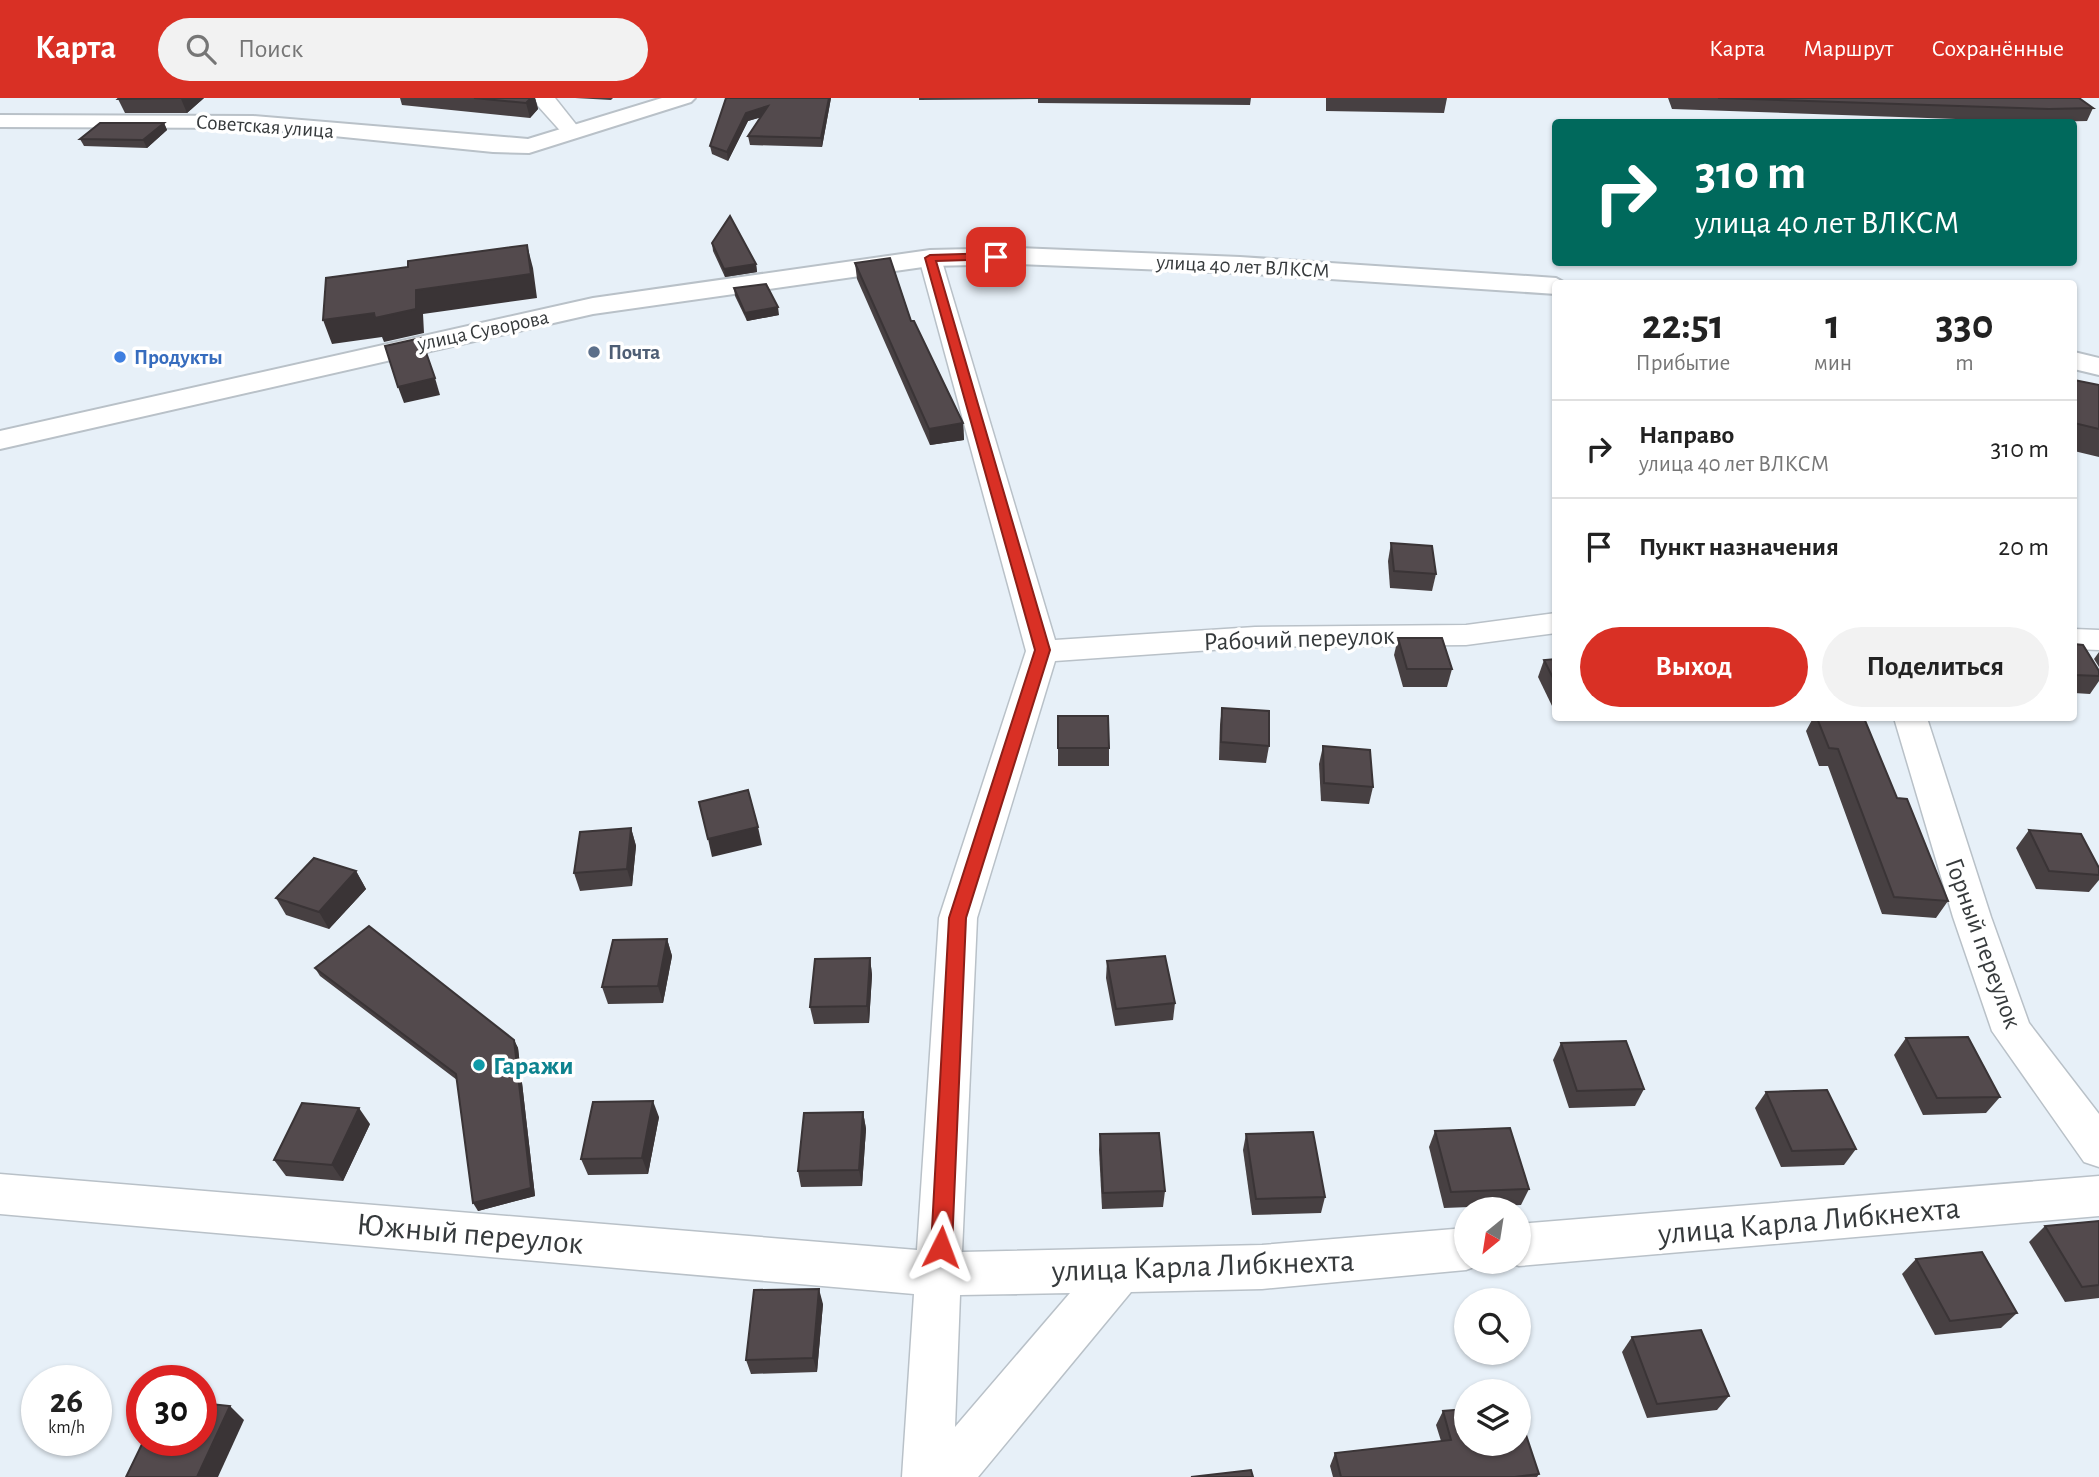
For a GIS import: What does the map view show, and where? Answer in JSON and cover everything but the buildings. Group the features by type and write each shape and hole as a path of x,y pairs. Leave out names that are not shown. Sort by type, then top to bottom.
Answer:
{"street":[{"path":"545,98 545,102 572,132"},
{"name":"Советская улица","path":"0,121 232,121 529,146 684,98"},
{"name":"улица 40 лет ВЛКСМ","path":"930,258 1031,256 1227,264 1552,286"},
{"path":"927,1477 958,918 1042,650 930,258"},
{"name":"улица Суворова","path":"0,440 466,332 593,306 930,258"},
{"path":"2077,361 2099,367"},
{"name":"Рабочий переулок","path":"1042,650 1255,637 1466,635 1552,624"},
{"path":"2077,639 2099,640"},
{"name":"Горный переулок","path":"1911,721 1959,878 2012,1031 2099,1148"},
{"name":"Южный переулок","path":"0,1194 940,1274"},
{"name":"улица Карла Либкнехта","path":"1531,1244 2099,1196"},
{"name":"улица Карла Либкнехта","path":"940,1274 1262,1267 1454,1250"},
{"path":"945,1477 1120,1270"}],"place":[{"name":"Почта","path":"594,352"},
{"name":"Продукты","path":"120,357"},
{"name":"Гаражи","path":"479,1065"}],"route":[{"path":"941,1247 958,918 1042,650 930,258 996,257"}]}
